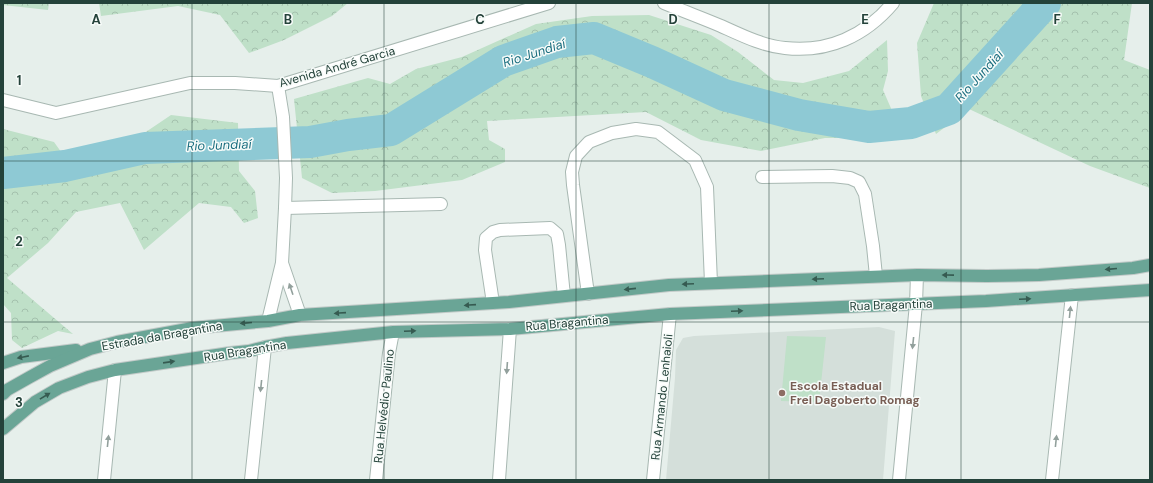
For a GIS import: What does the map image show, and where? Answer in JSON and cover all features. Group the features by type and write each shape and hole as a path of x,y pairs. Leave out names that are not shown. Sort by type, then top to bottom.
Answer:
{"main road":[{"path":"300,315 493,303 669,285 876,276 1032,276 1133,268 1150,265"},
{"name":"Rua Bragantina","path":"4,426 35,402 59,388 88,377 115,370 248,351 287,343 393,332 510,329 670,314 986,301 1150,290"},
{"name":"Estrada da Bragantina","path":"3,394 7,390 43,370 90,349 117,342 192,328 268,321 300,315"},
{"path":"3,362 21,357 90,349"}],"street":[{"name":"Avenida André Garcia","path":"3,100 56,113 190,84 235,83 278,86 550,3"},
{"path":"664,3 755,41 783,48 807,50 842,42 862,31 883,14 893,3"},
{"path":"268,321 282,263 285,208 286,178 283,117 278,86"},
{"path":"588,294 573,185 572,172 576,156 589,142 612,133 636,130 658,132 695,160 707,187 711,284"},
{"path":"762,177 832,176 850,178 858,182 865,194 876,276"},
{"path":"285,208 441,204"},
{"path":"493,303 485,250 486,238 493,232 500,230 550,228 557,234 564,296"},
{"path":"282,263 300,315"},
{"path":"899,480 916,304 917,275"},
{"path":"1052,480 1072,295"},
{"name":"Rua Armando Lenhaioli","path":"653,480 670,314"},
{"path":"499,480 510,329"},
{"name":"Rua Helvédio Paulino","path":"376,480 389,353 393,332"},
{"path":"251,480 265,347"},
{"path":"104,480 115,370"}],"shaded area":[{"name":"Escola Estadual Frei Dagoberto Romag","path":"879,327 895,331 883,480 666,480 676,350 683,338 694,336"}],"green space":[{"path":"3,3 49,3 48,10 3,5"},
{"path":"99,3 348,3 332,16 284,40 249,53 220,15 178,6 101,16"},
{"path":"934,3 1132,3 1124,60 1150,70 1150,188 1090,166 969,109 936,134 921,96 917,43"},
{"path":"649,15 711,35 738,52 774,80 803,83 849,71 887,40 888,71 883,90 904,138 825,138 761,151 701,140 646,112 487,121 489,140 505,149 505,162 462,180 375,191 332,193 302,178 294,99 368,78 390,84 416,69 462,57 536,24 592,16"},
{"path":"171,115 238,123 239,171 255,191 258,218 244,223 231,207 199,203 144,250 120,203 76,212 48,243 7,278 73,334 58,331 22,348 12,340 11,313 3,304 3,129 54,142 79,177"},
{"path":"787,336 826,337 819,402 781,401"}],"waterway":[{"name":"Rio Jundiaí","path":"3,173 65,166 145,148 310,142 348,135 391,130 503,61 557,42 594,38 652,62 724,95 799,115 869,127 911,123 949,109 1045,3"}],"place":[{"name":"Escola Estadual Frei Dagoberto Romag","path":"782,393"}]}
